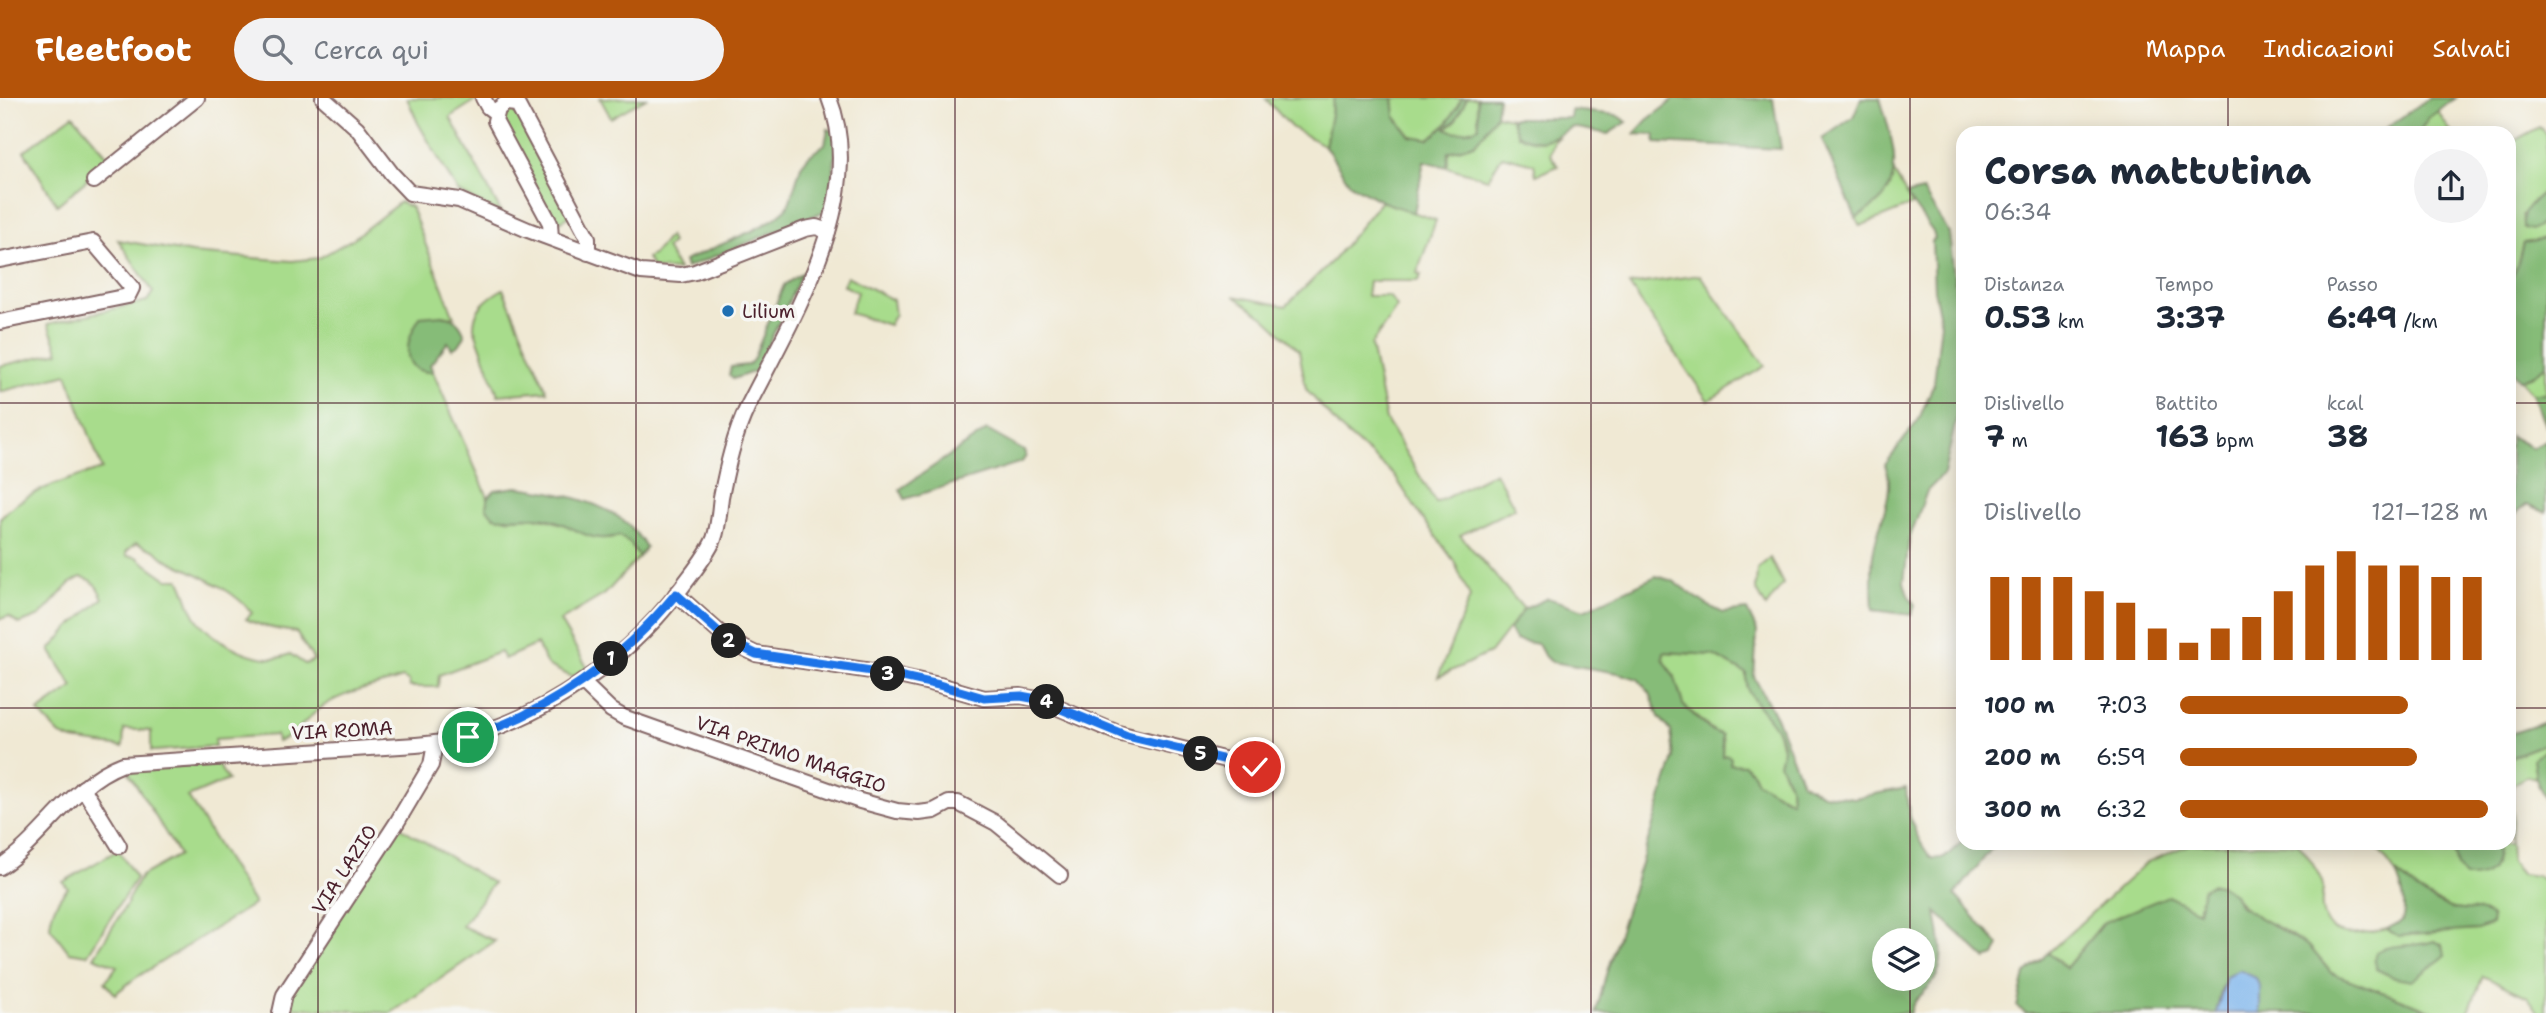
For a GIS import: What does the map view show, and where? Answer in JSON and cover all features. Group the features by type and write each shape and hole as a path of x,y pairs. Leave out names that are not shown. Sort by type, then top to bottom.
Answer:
{"street":[{"path":"93,181 197,98"},
{"path":"323,98 357,128 407,191 459,200 551,239 640,272 681,275 805,229 816,227 828,231"},
{"path":"482,98 496,113 497,125 550,223 551,239"},
{"name":"VIA ROMA","path":"0,867 40,832 83,788 113,768 133,762 435,744 456,740 497,727 582,682 643,632 703,559 713,541 718,529 729,462 742,419 795,318 828,231 839,184 838,136 831,99"},
{"path":"496,113 506,103 515,101 588,238 588,253"},
{"path":"0,260 93,242 132,288 128,296 0,322"},
{"path":"676,594 729,641 756,654 885,673 984,698 1021,696 1037,699 1127,736 1255,767"},
{"name":"VIA PRIMO MAGGIO","path":"582,682 611,710 624,718 860,801 897,811 919,813 934,811 949,803 965,806 984,819 996,823 1060,875"},
{"name":"VIA LAZIO","path":"280,1013 284,995 396,824 431,765 435,744"},
{"path":"83,788 119,846"}],"green space":[{"path":"407,98 479,98 450,117 502,214 458,192 418,123"},
{"path":"600,98 646,98 611,118"},
{"path":"1265,98 1334,98 1325,146 1291,127"},
{"path":"1334,98 1393,98 1395,116 1410,136 1429,139 1447,124 1462,98 1467,98 1455,121 1446,128 1450,130 1462,132 1479,127 1477,98 1498,98 1496,115 1484,133 1474,144 1449,152 1447,167 1424,161 1414,213 1381,201 1350,184 1325,146"},
{"path":"1393,98 1462,98 1447,124 1430,139 1411,136 1395,116"},
{"path":"1467,98 1477,98 1479,127 1462,132 1446,128 1455,121"},
{"path":"1676,98 1773,99 1781,149 1655,143 1655,135 1634,134 1647,120"},
{"path":"1861,98 1880,98 1893,146 1894,171 1883,198 1856,218 1822,139 1853,117"},
{"path":"2429,98 2456,98 2428,118 2423,126 2389,126"},
{"path":"505,109 514,109 573,214 555,224 499,114"},
{"path":"1571,110 1616,115 1627,122 1608,134 1573,127 1547,139 1534,140 1518,135 1511,118 1570,118"},
{"path":"2437,111 2447,126 2423,126"},
{"path":"73,115 111,160 57,205 24,151"},
{"path":"1496,115 1511,118 1518,135 1540,141 1559,137 1554,141 1550,154 1558,166 1536,175 1534,164 1502,156 1488,179 1447,167 1449,152 1474,144"},
{"path":"2539,127 2546,134 2546,190 2522,215 2539,226 2546,221 2546,239 2523,243 2516,268 2516,140"},
{"path":"828,129 834,131 836,148 830,209 686,268 684,261 754,230 786,209 801,166 825,144"},
{"path":"1893,170 1912,205 1860,226 1856,218 1880,198"},
{"path":"2546,190 2546,221 2531,230 2524,228 2522,222 2525,211"},
{"path":"1923,191 1949,233 1956,294 1956,420 1944,474 1927,491 1909,540 1904,582 1915,605 1912,615 1873,610 1872,569 1875,544 1888,498 1885,465 1919,419 1934,383 1941,323 1934,290 1932,241 1935,239 1933,232 1906,195"},
{"path":"1381,201 1436,220 1417,273 1421,275 1418,281 1369,281 1367,296 1389,296 1397,307 1371,345 1386,420 1436,503 1495,472 1515,508 1460,535 1524,609 1490,653 1438,677 1470,597 1454,561 1394,475 1341,429 1306,389 1299,350 1265,318 1234,296 1286,306 1334,259"},
{"path":"400,202 411,207 454,317 442,315 425,372 433,372 488,497 486,508 506,519 546,519 610,539 619,536 630,543 639,557 605,594 560,621 587,667 572,677 547,665 537,644 504,659 500,652 439,675 438,687 410,687 409,682 403,678 343,696 325,705 291,735 277,742 276,735 215,739 215,746 151,751 151,731 124,729 123,747 72,740 60,735 38,712 73,687 50,650 68,629 103,598 92,582 81,577 69,584 40,616 19,624 9,616 0,619 0,518 35,493 102,469 67,374 0,392 0,366 59,352 48,324 147,301 153,292 118,240 192,253 292,261 319,258 354,238","holes":["136,543 156,551 162,557 234,595 252,613 246,619 264,626 296,632 314,660 305,664 290,654 266,658 253,655 214,636 197,619 179,579 167,579 136,557 127,556 126,552"]},
{"path":"669,236 672,243 666,248 678,270 653,269 647,258 654,254"},
{"path":"2546,239 2546,365 2533,376 2520,380 2516,375 2516,268 2523,243"},
{"path":"802,273 756,371 733,379 729,375 731,367 748,365 753,360 784,285"},
{"path":"1700,275 1765,366 1708,401 1629,285"},
{"path":"847,276 893,300 895,314 889,325 850,313 857,292 843,285"},
{"path":"503,289 547,391 498,395 474,328 474,321 482,305"},
{"path":"442,315 457,322 465,336 459,345 452,349 448,342 430,365 433,372 421,371 409,360 411,334 420,317"},
{"path":"2546,365 2546,393 2532,393 2520,380 2533,376"},
{"path":"2532,393 2546,393 2546,427"},
{"path":"987,430 1024,451 1026,456 1022,462 905,499 900,489"},
{"path":"2516,439 2532,448 2546,441 2546,513 2527,504 2516,514"},
{"path":"517,487 559,494 601,507 628,525 646,547 639,557 630,543 619,536 597,538 545,518 494,517 486,507 488,497 495,490"},
{"path":"1770,558 1783,584 1766,607 1756,589 1757,569"},
{"path":"1656,576 1673,581 1723,613 1747,610 1757,631 1754,677 1777,719 1802,783 1823,794 1854,798 1906,788 1913,825 1931,858 1946,856 1956,848 1956,850 1990,850 1955,895 1999,945 1994,956 1986,959 1936,912 1941,956 1935,979 1935,928 1872,928 1872,991 1924,991 1916,1000 1910,1013 1596,1013 1674,758 1671,731 1659,717 1650,693 1638,679 1552,662 1545,657 1538,644 1515,640 1509,629 1524,609 1548,598 1584,610","holes":["1664,652 1713,655 1746,673 1748,692 1774,726 1782,742 1779,763 1790,785 1791,801 1757,782 1745,765 1730,764 1731,758 1728,755 1722,756 1722,735 1710,730 1683,705 1675,678 1663,659"]},
{"path":"1664,652 1713,655 1746,673 1746,686 1777,729 1783,753 1783,773 1790,785 1791,801 1757,782 1753,773 1729,764 1722,757 1723,739 1683,705 1675,678 1663,659"},
{"path":"2546,722 2546,743 2516,755 2516,732"},
{"path":"2546,743 2546,750 2533,758 2536,778 2527,776 2516,782 2516,755"},
{"path":"2546,750 2546,803 2536,778 2533,758"},
{"path":"216,762 228,780 188,797 254,904 134,979 115,994 105,982 117,966 94,957 141,876 179,855 129,773 137,769"},
{"path":"398,826 493,883 462,926 495,941 391,1013 285,1007 288,994"},
{"path":"118,850 136,878 87,955 69,952 50,927 55,906 68,888 63,882"},
{"path":"2176,850 2303,850 2323,886 2322,905 2325,919 2337,932 2346,934 2387,929 2394,934 2477,930 2487,913 2451,909 2419,892 2395,872 2379,850 2453,850 2454,856 2492,869 2497,850 2510,850 2511,862 2521,874 2537,876 2546,882 2546,1013 2539,1013 2528,997 2483,976 2468,1013 2438,1013 2331,973 2305,945 2250,913 2234,894 2203,890 2198,911 2104,922 2066,968 2048,953 2147,862"},
{"path":"2453,850 2497,850 2493,866 2486,875 2464,878 2457,867"},
{"path":"2395,872 2421,893 2443,906 2488,914 2492,917 2491,925 2477,930 2398,936 2387,929 2402,921 2404,908"},
{"path":"2212,884 2220,885 2234,894 2240,906 2310,947 2331,973 2438,1013 2260,1013 2260,990 2256,978 2222,986 2216,1013 2026,1013 2017,1007 2025,974 2048,953 2066,968 2104,922 2168,896 2198,911 2203,889"},
{"path":"2434,941 2443,945 2445,956 2412,981 2395,978 2376,969 2376,952 2390,947"}],"water":[{"path":"2239,970 2256,978 2260,989 2260,1013 2216,1013 2226,977"}],"place":[{"name":"Lilium","path":"728,311"}],"route":[{"path":"468,737 514,720 582,682 643,632 676,594 729,641 756,654 775,659 885,673 984,698 1021,696 1037,699 1127,736 1255,767"}]}
